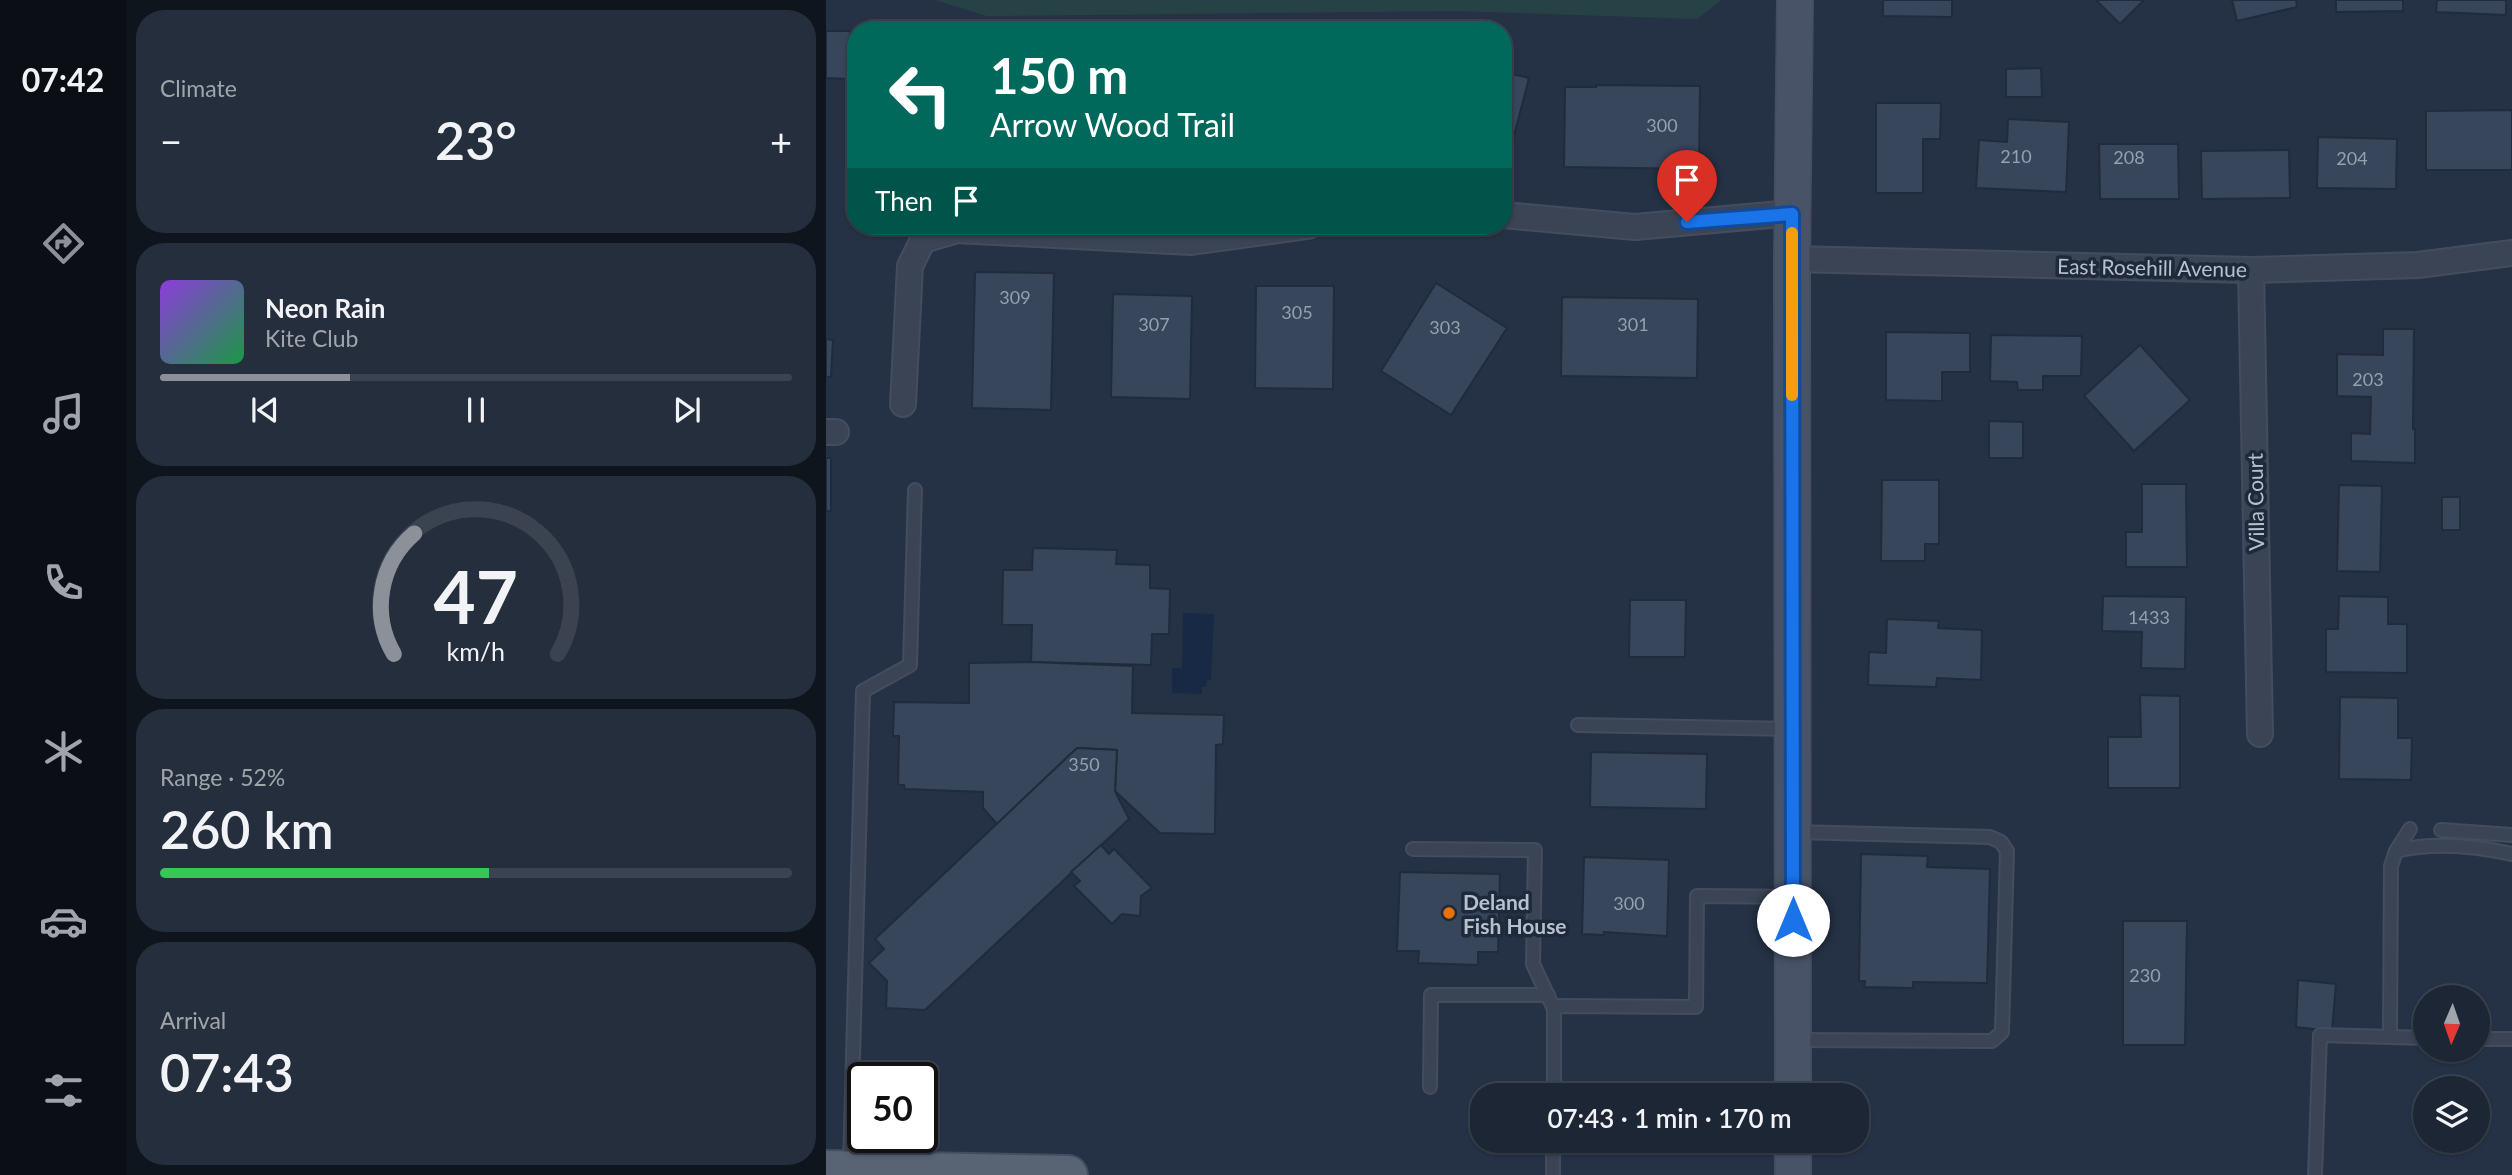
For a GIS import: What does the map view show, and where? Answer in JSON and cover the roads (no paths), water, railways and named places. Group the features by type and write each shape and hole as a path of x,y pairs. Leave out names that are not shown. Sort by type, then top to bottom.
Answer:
{"main road":[{"path":"1793,1083 1792,214 1795,0"},
{"path":"1793,1153 1793,1175"},
{"path":"842,1172 1068,1175"}],"street":[{"path":"1512,216 1635,227 1792,214"},
{"path":"903,404 910,266 923,240 940,235"},
{"path":"1055,235 1192,242 1243,235"},
{"name":"East Rosehill Avenue","path":"1792,259 2251,270 2418,265 2512,253"},
{"name":"Villa Court","path":"2251,270 2260,734"}],"lane":[{"path":"842,1172 863,691 910,665 915,490"},
{"path":"1578,725 1792,729"},
{"path":"2390,1037 2391,866 2396,851 2410,829"},
{"path":"2441,830 2512,835"},
{"path":"1792,832 1990,837 2000,842 2007,851 2002,1032 1992,1041 1793,1040"},
{"path":"2396,851 2411,848 2479,847 2512,854"},
{"path":"1413,849 1535,850 1533,964 1555,1009 1554,1083"},
{"path":"1555,1009 1554,1006 1696,1007 1697,896 1793,897"},
{"path":"1430,1087 1431,995 1548,995"},
{"path":"2315,1175 2320,1035 2413,1038"},
{"path":"2490,1039 2512,1040"},
{"path":"1553,1153 1553,1175"}],"water":[{"path":"1183,613 1214,614 1211,680 1207,680 1206,687 1202,687 1202,694 1172,693 1172,668 1182,668"}],"place":[{"name":"Deland Fish House","path":"1449,913"}]}
